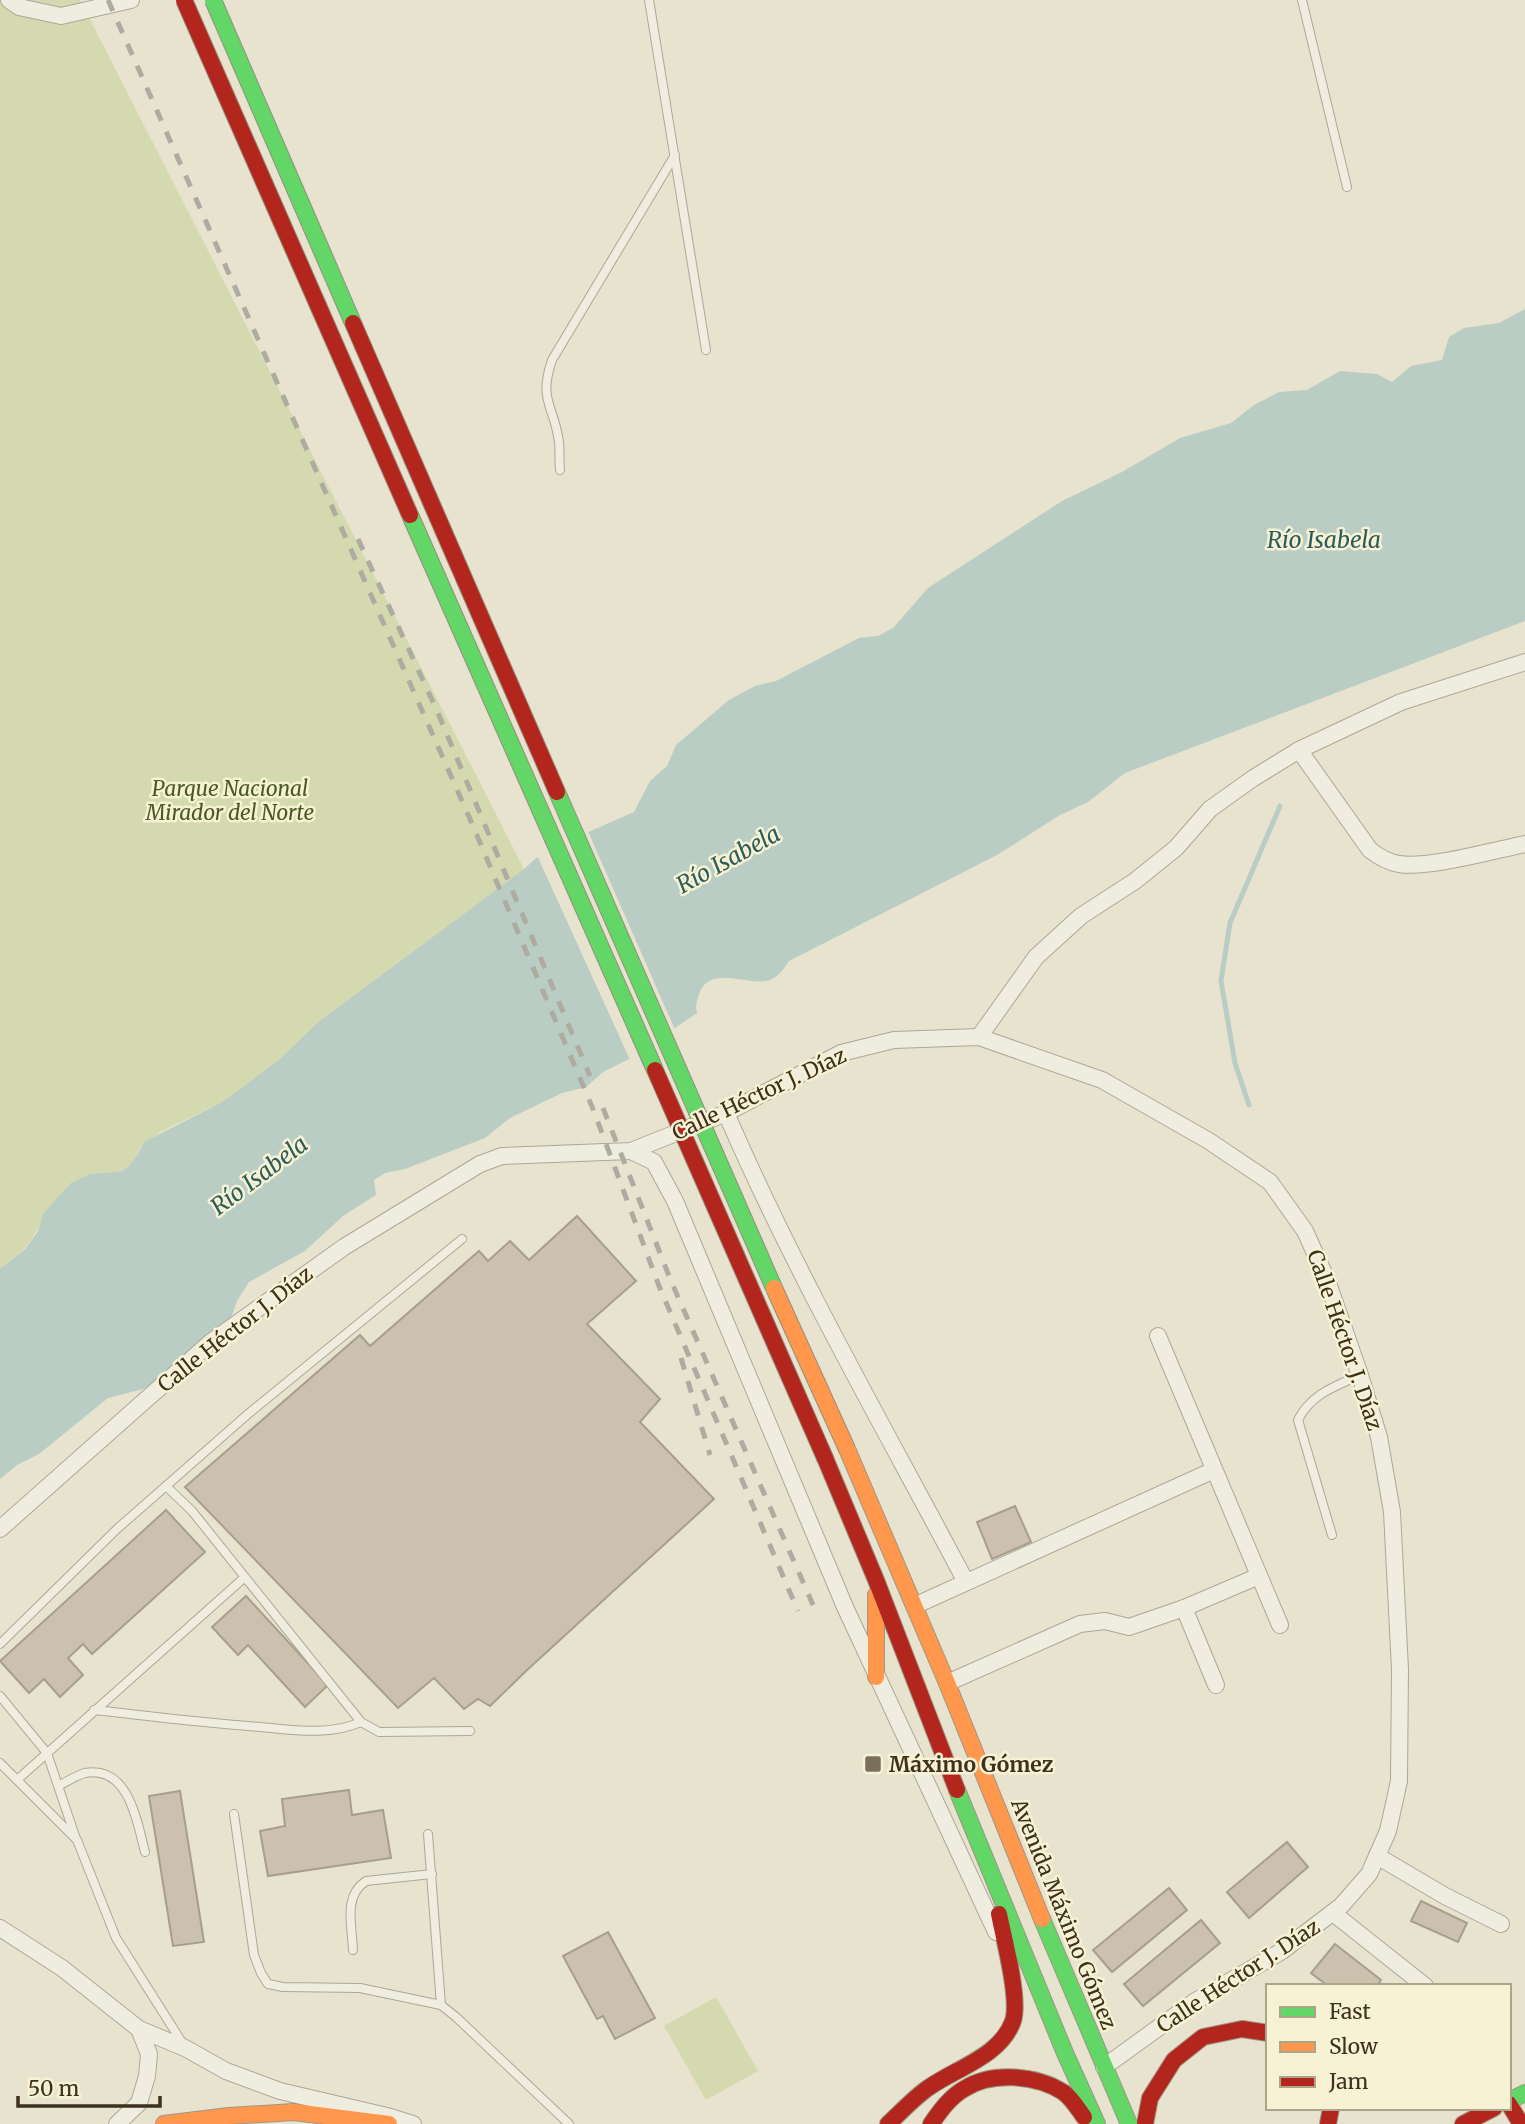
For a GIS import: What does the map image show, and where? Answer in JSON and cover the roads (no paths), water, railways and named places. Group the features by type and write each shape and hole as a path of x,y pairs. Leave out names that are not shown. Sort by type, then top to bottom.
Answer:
{"main road":[{"path":"184,0 825,1458 876,1580 972,1830 1097,2124"},
{"name":"Avenida Máximo Gómez","path":"213,0 703,1127 847,1448 1129,2124"},
{"path":"876,1580 876,1677"},
{"path":"888,2124 925,2090 988,2052 1003,2038 1013,2021 1015,2001 993,1875"},
{"path":"1145,2124 1150,2098 1174,2060 1203,2037 1242,2029 1266,2033"},
{"path":"931,2124 941,2110 967,2087 996,2077 1031,2080 1065,2093 1090,2124"},
{"path":"1511,2107 1520,2123"},
{"path":"1463,2124 1490,2110"},
{"path":"164,2124 293,2112 389,2124"}],"street":[{"path":"9,0 19,7 61,16 131,0"},
{"path":"979,1037 1036,957 1081,916 1135,881 1176,848 1210,809 1252,779 1299,750 1401,702 1525,662"},
{"path":"1299,750 1370,850 1384,861 1402,865 1429,863 1525,844"},
{"name":"Calle Héctor J. Díaz","path":"0,1529 211,1342 344,1247 480,1164 502,1156 631,1151 726,1114 841,1053 894,1040 979,1037 1102,1080 1209,1140 1270,1182 1305,1231 1327,1280 1379,1437 1392,1512 1400,1669 1399,1781 1388,1831 1368,1874 1341,1906 1282,1951 1194,2002 1104,2067"},
{"path":"726,1114 810,1292 966,1582"},
{"path":"631,1151 654,1162 675,1201 834,1582 1004,1950"},
{"path":"1158,1336 1280,1625"},
{"path":"914,1606 1214,1470"},
{"path":"947,1683 1080,1624 1105,1621 1129,1627 1184,1608 1259,1576"},
{"path":"1184,1608 1216,1685"},
{"path":"1377,1857 1445,1896 1502,1924"},
{"path":"1333,1913 1422,1984"},
{"path":"0,1928 62,1968 139,2029 185,2048 226,2071 280,2091 413,2124"},
{"path":"117,2124 139,2103 147,2076 149,2054 139,2029"}],"lane":[{"path":"649,0 706,350"},
{"path":"1302,0 1347,187"},
{"path":"560,470 559,442 546,398 545,379 552,360 675,155"},
{"path":"0,1644 118,1528 248,1414 462,1239"},
{"path":"1332,1535 1298,1420 1318,1394 1360,1375"},
{"path":"166,1486 192,1511 361,1722 379,1732 470,1731"},
{"path":"17,1780 245,1577"},
{"path":"0,1696 47,1753 77,1840 116,1938 185,2048"},
{"path":"94,1710 232,1725 320,1731 349,1727 361,1722"},
{"path":"0,1763 77,1840"},
{"path":"60,1785 85,1773 102,1773 118,1782 129,1796 145,1852"},
{"path":"234,1814 254,1955 268,1984 283,1987 359,1988 441,2005 569,2124"},
{"path":"428,1834 441,2005"},
{"path":"353,1950 351,1899 357,1886 366,1881 432,1874"}],"water":[{"name":"Río Isabela","path":"1525,309 1525,621 1125,773 1088,802 1060,815 997,855 789,961 781,972 770,980 713,979 705,984 700,992 697,1013 629,1059 603,1072 586,1087 562,1093 510,1118 485,1138 405,1169 385,1173 374,1180 376,1195 343,1216 305,1251 249,1282 237,1301 229,1324 214,1331 193,1347 175,1369 147,1388 108,1398 39,1454 17,1465 0,1479 0,1269 25,1249 37,1233 43,1214 71,1183 90,1174 119,1172 127,1168 144,1142 222,1102 243,1087 282,1057 317,1023 543,852 634,812 650,781 667,766 676,745 729,700 755,686 776,681 859,638 878,636 893,628 928,588 1062,501 1122,472 1180,438 1231,423 1254,405 1279,392 1307,390 1340,371 1377,374 1392,382 1411,366 1442,360 1449,337 1464,328 1499,323"}],"waterway":[{"path":"1249,1105 1235,1063 1221,981 1230,923 1280,806"}],"railway":[{"path":"108,0 470,819 593,1109 659,1286 798,1611"},
{"path":"358,539 438,713 590,1076"},
{"path":"603,1108 671,1281 813,1605"},
{"path":"681,1358 710,1455"}],"place":[{"name":"Máximo Gómez","path":"873,1764"}],"park label":[{"name":"Parque Nacional Mirador del Norte","path":"230,800"}]}
